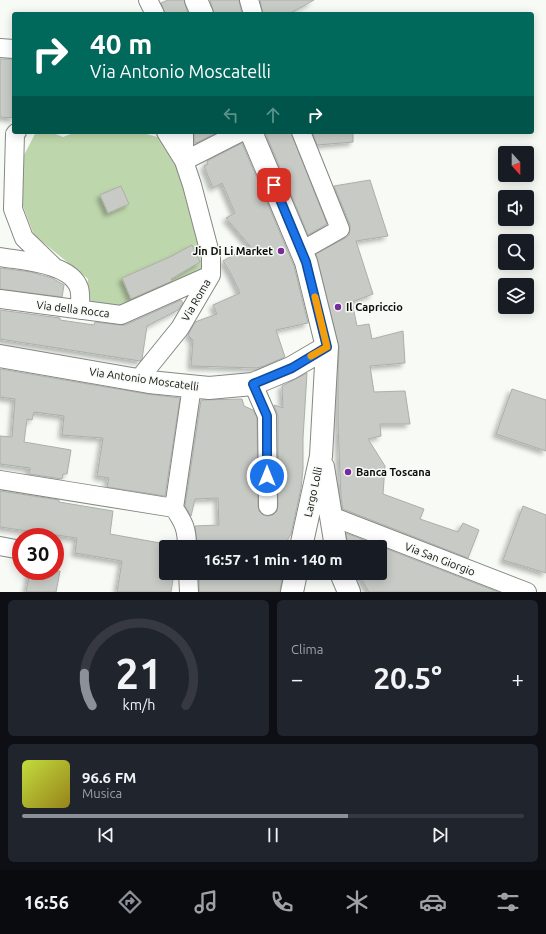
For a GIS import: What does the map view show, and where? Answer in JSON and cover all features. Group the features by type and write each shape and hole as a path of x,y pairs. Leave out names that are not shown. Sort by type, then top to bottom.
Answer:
{"main road":[{"path":"196,0 201,12"},
{"path":"252,134 306,262 327,347 321,456"},
{"name":"Via Antonio Moscatelli","path":"0,356 138,380 209,388 253,384 292,368 327,347"},
{"name":"Largo Lolli","path":"321,456 335,540"},
{"name":"Largo Lolli","path":"303,540 321,456"},
{"path":"345,580 349,592"}],"street":[{"path":"148,0 154,12"},
{"path":"249,0 252,12"},
{"path":"0,48 12,50"},
{"path":"10,133 13,209 24,238 53,266 71,276 79,287 80,310"},
{"path":"167,134 184,161"},
{"path":"184,134 184,161"},
{"path":"184,161 237,134"},
{"path":"301,251 340,229 302,134"},
{"name":"Via Roma","path":"138,380 180,328 211,275 211,257 192,185 184,161"},
{"path":"0,257 53,266"},
{"name":"Via della Rocca","path":"0,299 121,315 211,275"},
{"path":"253,384 267,416 268,506"},
{"path":"187,540 183,521 174,508 192,386"},
{"path":"0,480 174,508"},
{"name":"Via San Giorgio","path":"331,516 527,592"},
{"path":"0,546 12,548"},
{"path":"188,580 188,592"}],"green space":[{"path":"35,134 56,134 63,137 71,134 146,134 161,138 186,185 203,270 117,307 86,301 88,279 34,235 21,201 24,155"}],"building":[{"path":"168,0 184,0 187,12 164,12 161,3"},
{"path":"210,0 239,0 242,12 213,12"},
{"path":"260,0 314,0 293,12 263,12"},
{"path":"0,59 12,59 12,118 0,117"},
{"path":"194,134 214,134 196,143 194,140"},
{"path":"266,134 292,134 327,224 308,235"},
{"path":"313,134 353,134 353,142 317,145"},
{"path":"242,143 294,266 308,323 276,330 285,357 264,366 257,368 191,366 193,340 188,335 195,322 217,314 213,305 240,293 223,261 250,246 226,218 235,213 222,183 213,188 204,166 208,164 207,161"},
{"path":"370,180 388,236 356,241 373,294 352,302 357,326 369,324 372,339 403,331 405,363 370,366 374,392 405,391 410,424 380,424 381,436 368,439 385,466 383,494 424,509 420,519 458,532 463,523 479,530 468,558 343,509 341,498 338,423 339,347 316,254 349,235 350,225 334,186"},
{"path":"121,186 129,204 108,213 100,195"},
{"path":"192,245 200,262 171,279 172,281 131,299 122,278 172,256"},
{"path":"0,268 31,272 52,278 64,285 62,297 0,289"},
{"path":"181,300 183,303 178,310 147,326 142,359 140,361 0,339 0,310 60,318 60,320 94,325 95,322 125,325"},
{"path":"0,369 147,394 180,398 165,496 107,487 109,478 97,476 103,438 62,435 64,416 34,412 32,420 27,419 24,442 71,450 67,474 63,474 62,479 29,474 30,468 0,464 0,436 12,437 15,399 0,397"},
{"path":"307,373 301,488 291,534 288,540 197,540 195,526 219,525 218,498 195,499 191,516 185,506 201,400 242,399 244,406 253,410 257,418 258,506 259,511 263,515 268,516 273,515 277,511 278,506 278,416 274,405 283,408 282,386"},
{"path":"512,389 546,400 546,451 496,434"},
{"path":"0,491 59,500 59,502 113,511 110,534 159,543 159,580 173,580 171,592 117,592 122,561 75,553 77,538 64,536 64,528 12,529 0,527"},
{"path":"523,506 546,515 546,573 503,560"},
{"path":"346,533 364,540 347,540"},
{"path":"387,549 498,592 369,592 362,580 387,580"},
{"path":"28,580 58,580 56,592 26,592"},
{"path":"199,580 282,580 280,592 199,592"}],"slow traffic":[{"path":"311,356 327,347 315,297"}],"place":[{"name":"Jin Di Li Market","path":"281,251"},
{"name":"Il Capriccio","path":"338,307"},
{"name":"Banca Toscana","path":"348,472"}],"route":[{"path":"267,476 267,416 253,384 292,368 327,347 306,262 274,185"}]}
